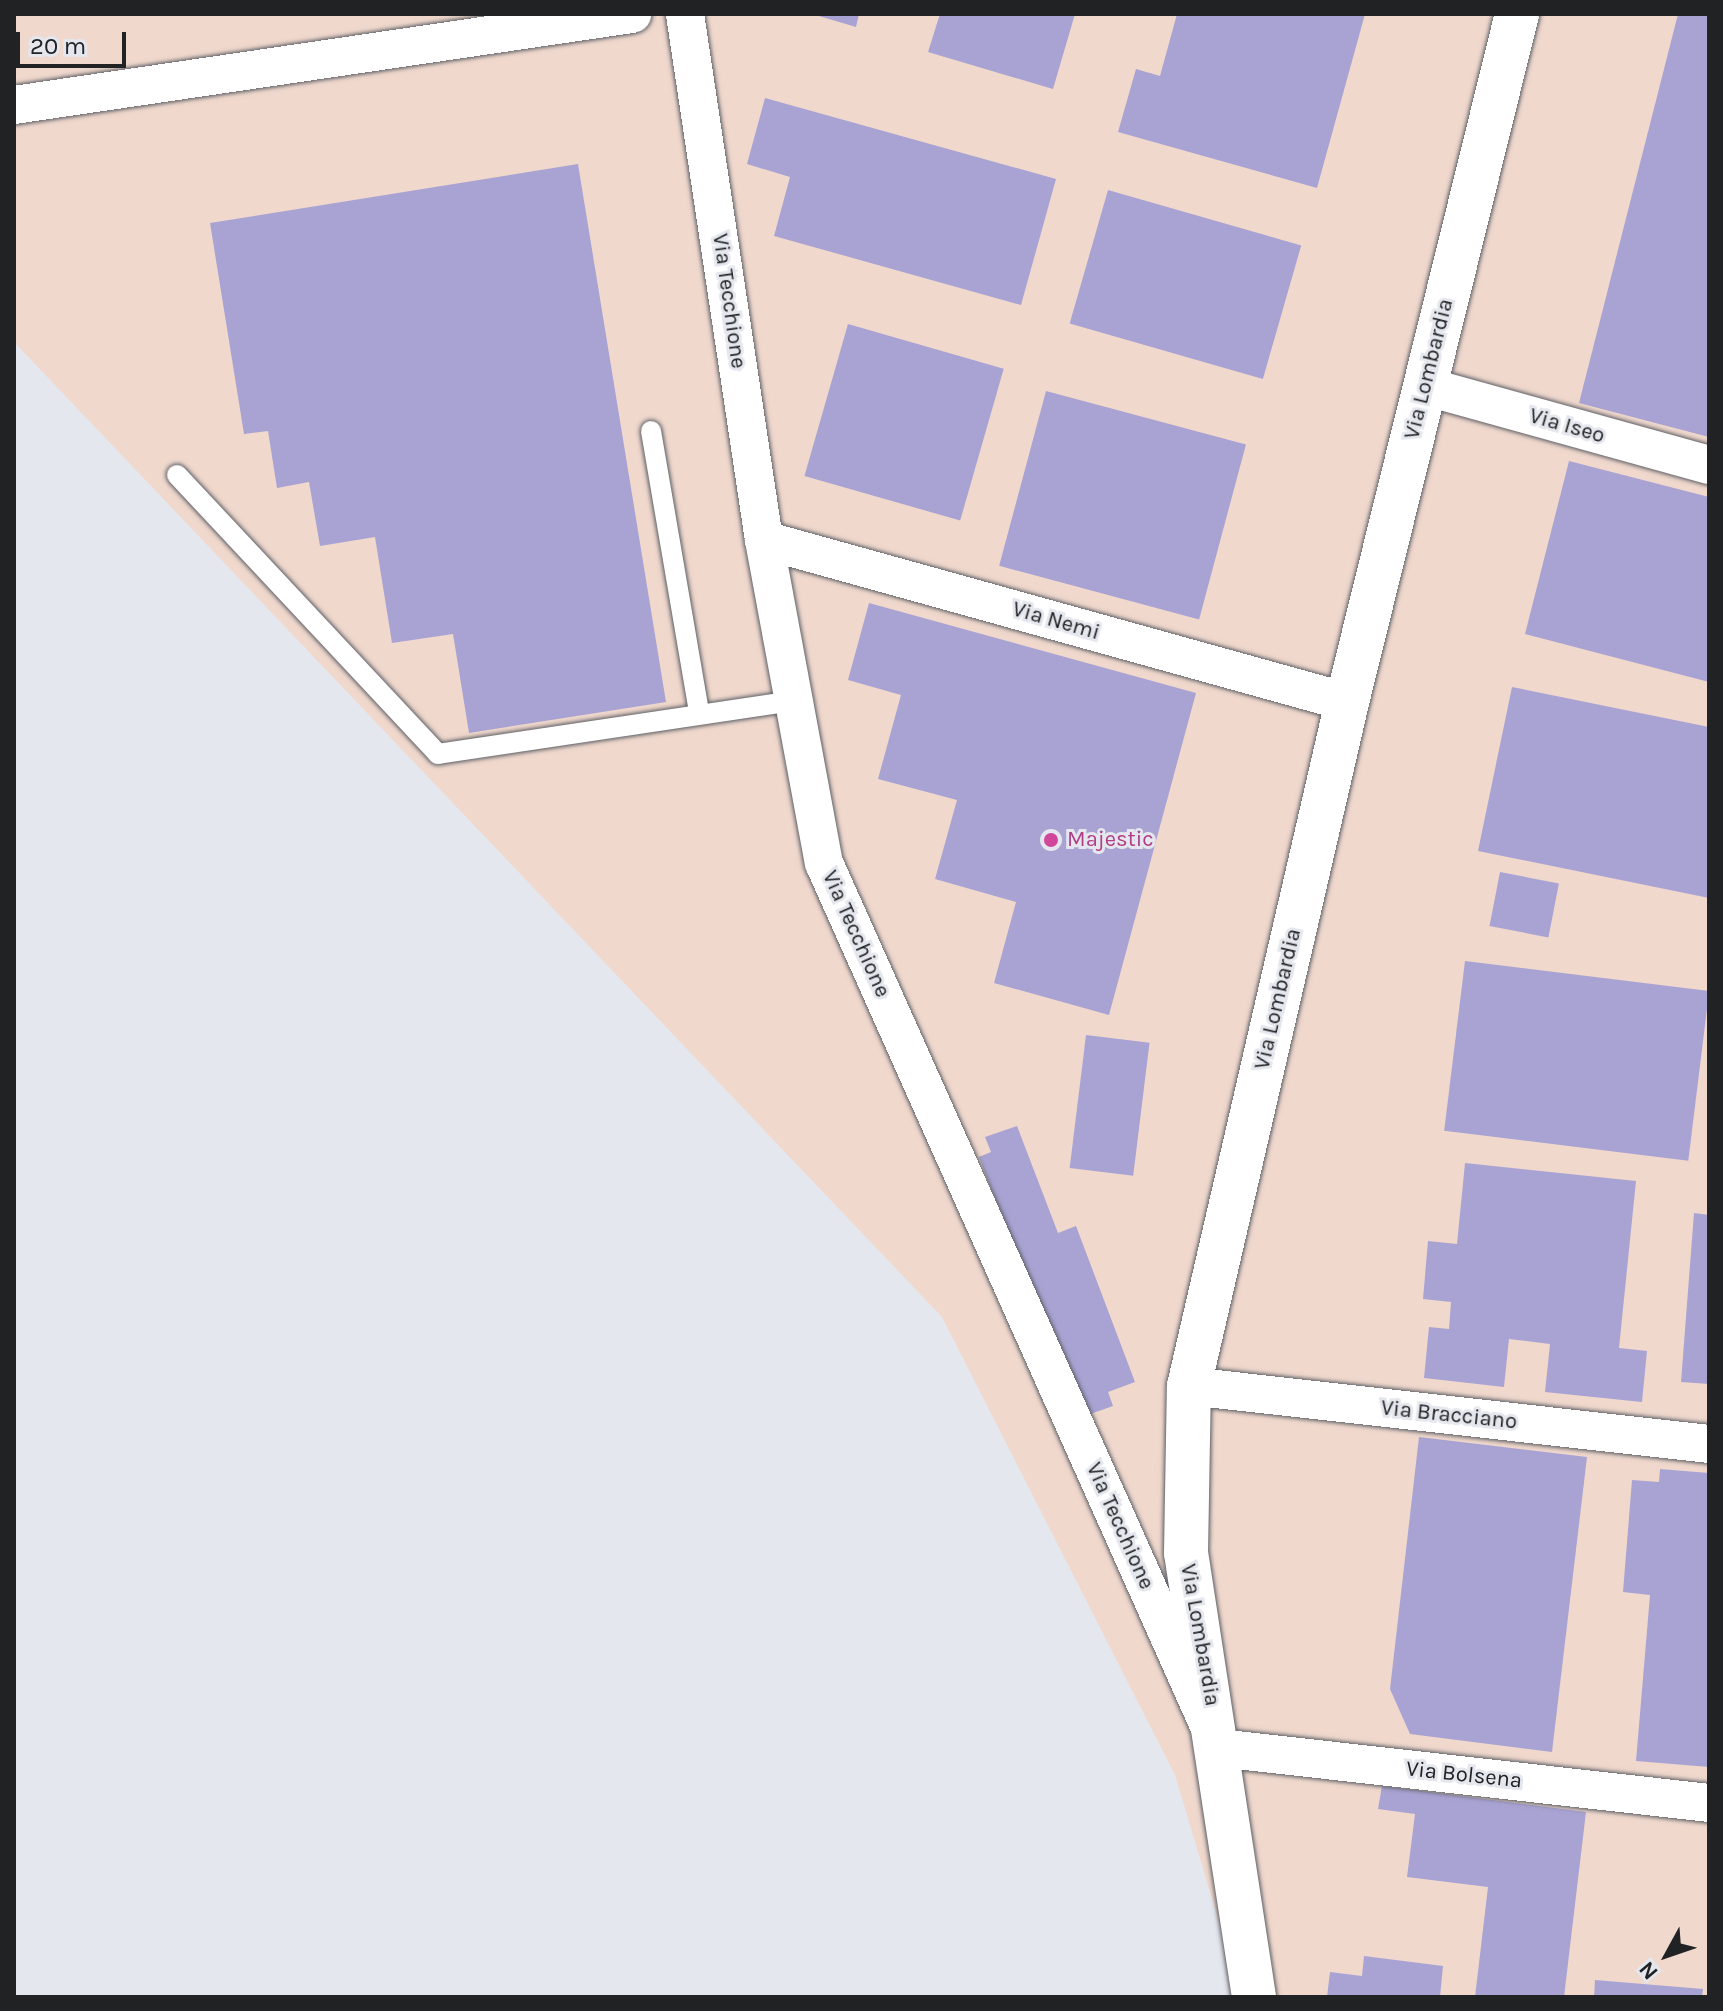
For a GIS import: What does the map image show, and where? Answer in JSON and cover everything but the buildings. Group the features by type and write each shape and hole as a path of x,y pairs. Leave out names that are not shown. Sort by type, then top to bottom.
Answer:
{"street":[{"path":"14,105 632,14"},
{"name":"Via Tecchione","path":"685,14 764,540 824,863 1219,1748"},
{"name":"Via Lombardia","path":"1254,1997 1219,1748 1186,1553 1189,1386 1347,702 1517,14"},
{"name":"Via Iseo","path":"1424,386 1709,465"},
{"name":"Via Nemi","path":"764,540 1347,702"},
{"name":"Via Bracciano","path":"1189,1386 1709,1444"},
{"name":"Via Bolsena","path":"1219,1748 1709,1803"}],"lane":[{"path":"651,431 699,712"},
{"path":"177,475 438,754 699,712 794,701"}],"shaded area":[{"path":"14,14 1709,14 1709,1997 1234,1997 1230,1959 1175,1775 942,1317 14,342"}],"place":[{"name":"Majestic","path":"1051,840"}]}
